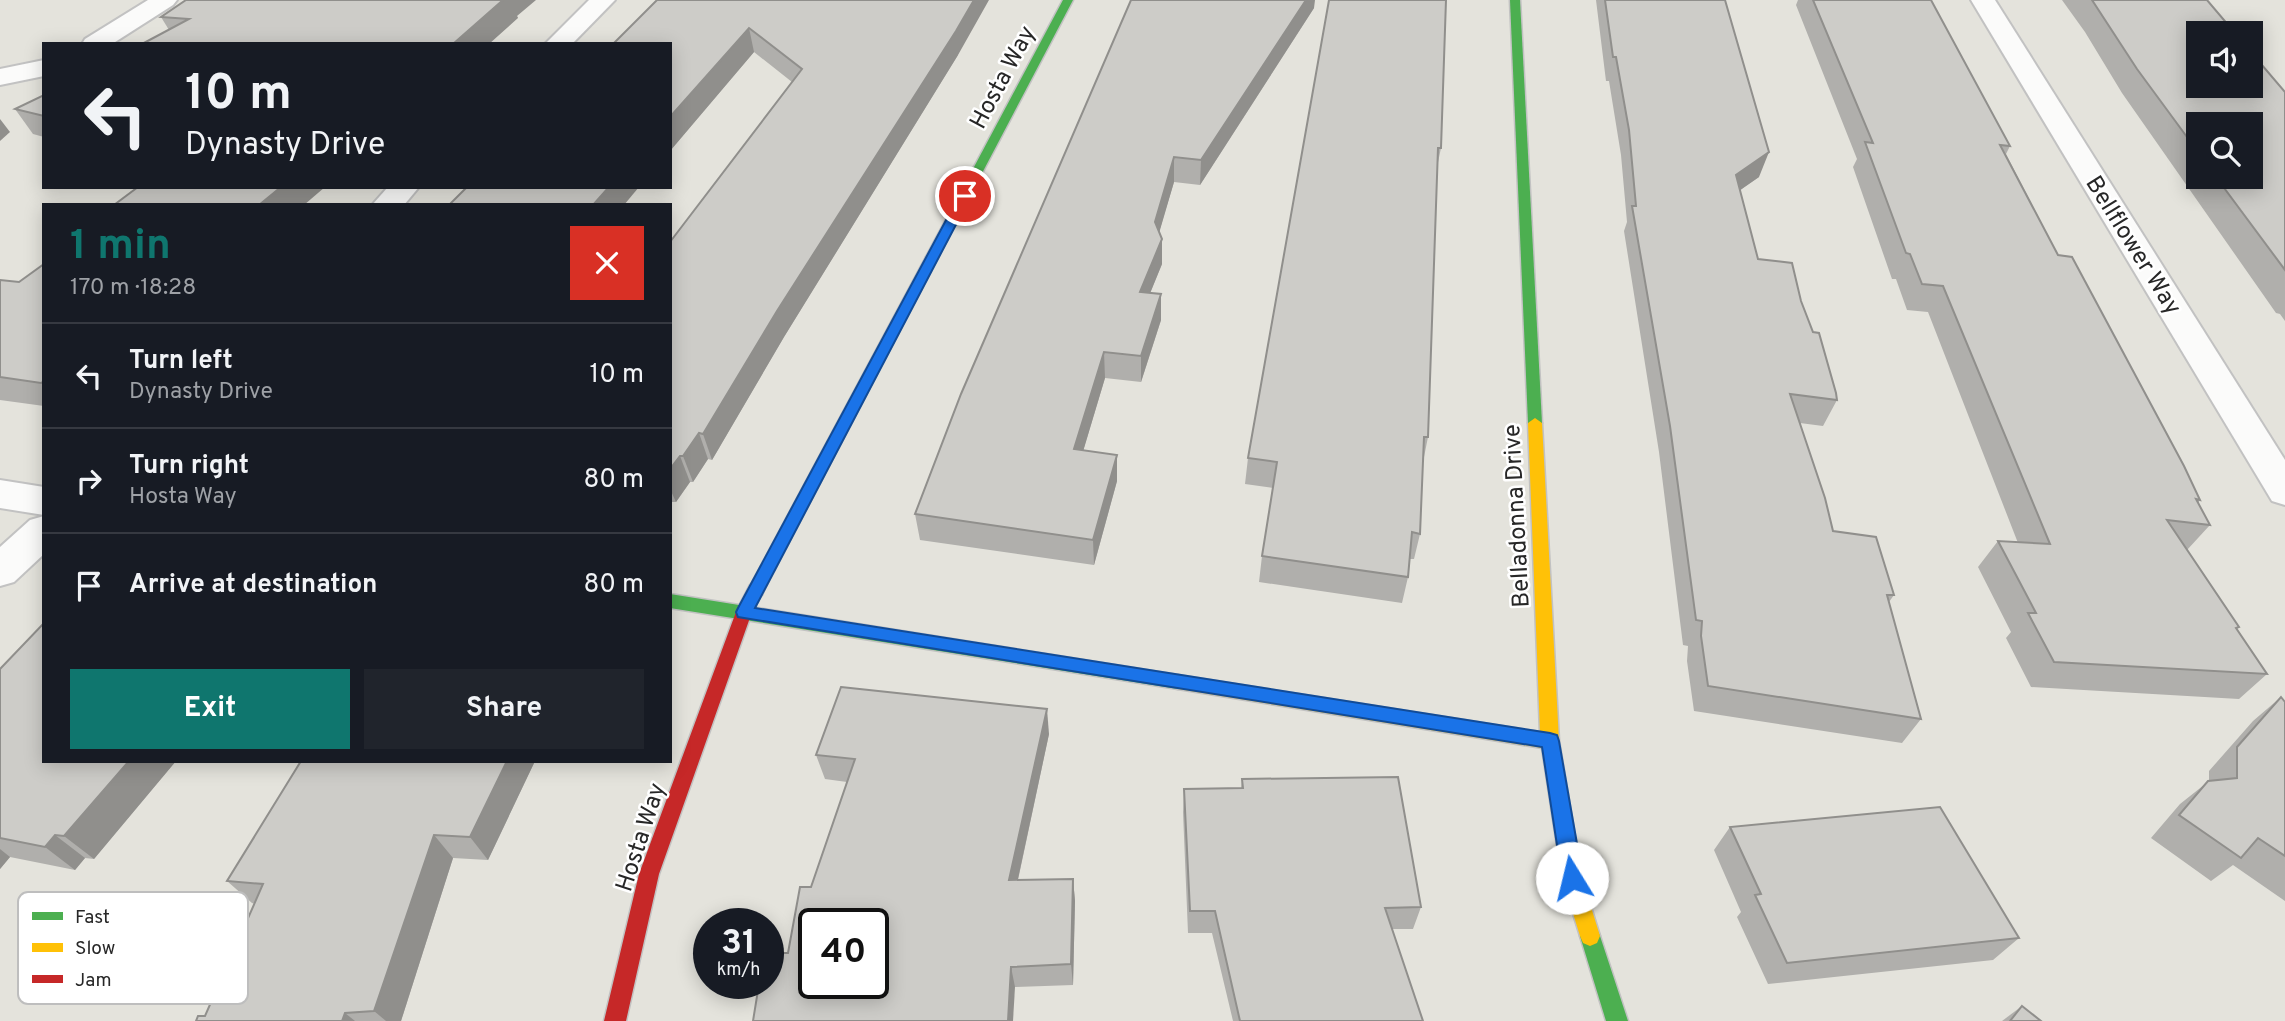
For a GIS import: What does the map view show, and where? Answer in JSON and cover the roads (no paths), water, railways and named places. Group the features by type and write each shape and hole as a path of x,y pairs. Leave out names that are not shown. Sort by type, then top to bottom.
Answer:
{"street":[{"path":"97,42 165,0"},
{"path":"559,42 603,0"},
{"name":"Hosta Way","path":"615,1021 649,874 744,612 1068,0"},
{"name":"Belladonna Drive","path":"1515,0 1550,741 1572,878 1617,1021"},
{"name":"Bellflower Way","path":"1983,0 2285,491"},
{"path":"0,77 42,68"},
{"path":"389,203 403,189"},
{"path":"0,494 42,501"},
{"path":"0,571 42,532"},
{"path":"672,601 1550,741"}]}
